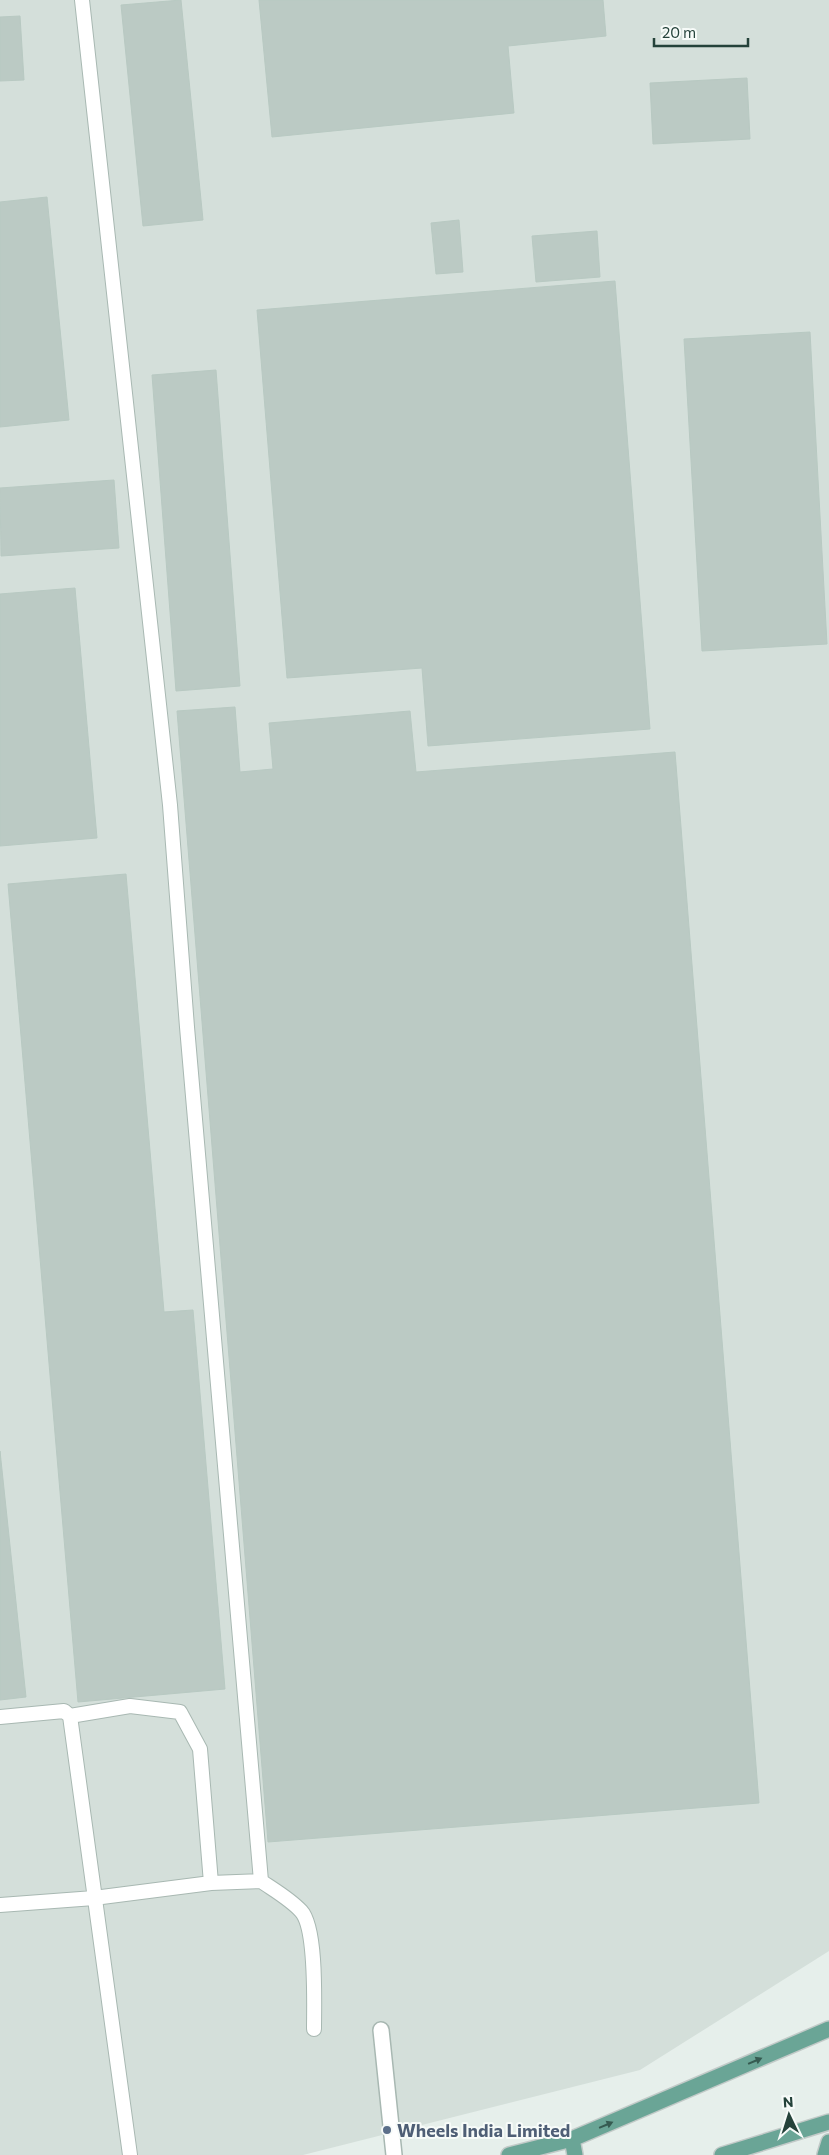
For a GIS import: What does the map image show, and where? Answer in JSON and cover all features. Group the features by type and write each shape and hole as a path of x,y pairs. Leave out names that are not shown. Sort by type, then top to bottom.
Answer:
{"main road":[{"path":"509,2155 572,2139 829,2029"},
{"path":"722,2155 829,2122"},
{"path":"572,2139 575,2155"},
{"path":"825,2155 829,2142"}],"street":[{"path":"381,2030 394,2155"}],"lane":[{"path":"82,0 170,805 187,1027 261,1881"},
{"path":"0,1717 64,1712 70,1716 130,1706 180,1712 200,1749 211,1883"},
{"path":"70,1716 130,2155"},
{"path":"0,1905 94,1898 211,1883 261,1881 303,1912 310,1934 315,1972 314,2030"}],"shaded area":[{"path":"0,0 829,0 829,1951 640,2070 303,2155 0,2155"}],"building":[{"path":"181,0 203,220 143,226 121,5"},
{"path":"259,0 603,0 606,36 508,46 514,113 272,137"},
{"path":"20,16 24,80 0,81 0,17"},
{"path":"747,78 750,139 653,144 650,83"},
{"path":"47,197 69,420 0,427 0,202"},
{"path":"459,220 463,272 436,274 431,223"},
{"path":"597,231 600,277 536,282 532,236"},
{"path":"615,281 650,729 428,746 422,668 287,678 257,310"},
{"path":"810,332 827,644 702,651 684,339"},
{"path":"216,370 240,686 176,691 152,375"},
{"path":"114,480 119,548 1,556 0,488"},
{"path":"75,588 97,838 0,846 0,594"},
{"path":"235,707 240,772 273,769 269,723 410,711 416,772 675,752 759,1803 268,1842 177,711"},
{"path":"126,874 164,1312 193,1310 225,1689 78,1702 8,884"},
{"path":"0,1451 26,1697 0,1700"}],"place":[{"name":"Wheels India Limited","path":"387,2130"}]}
